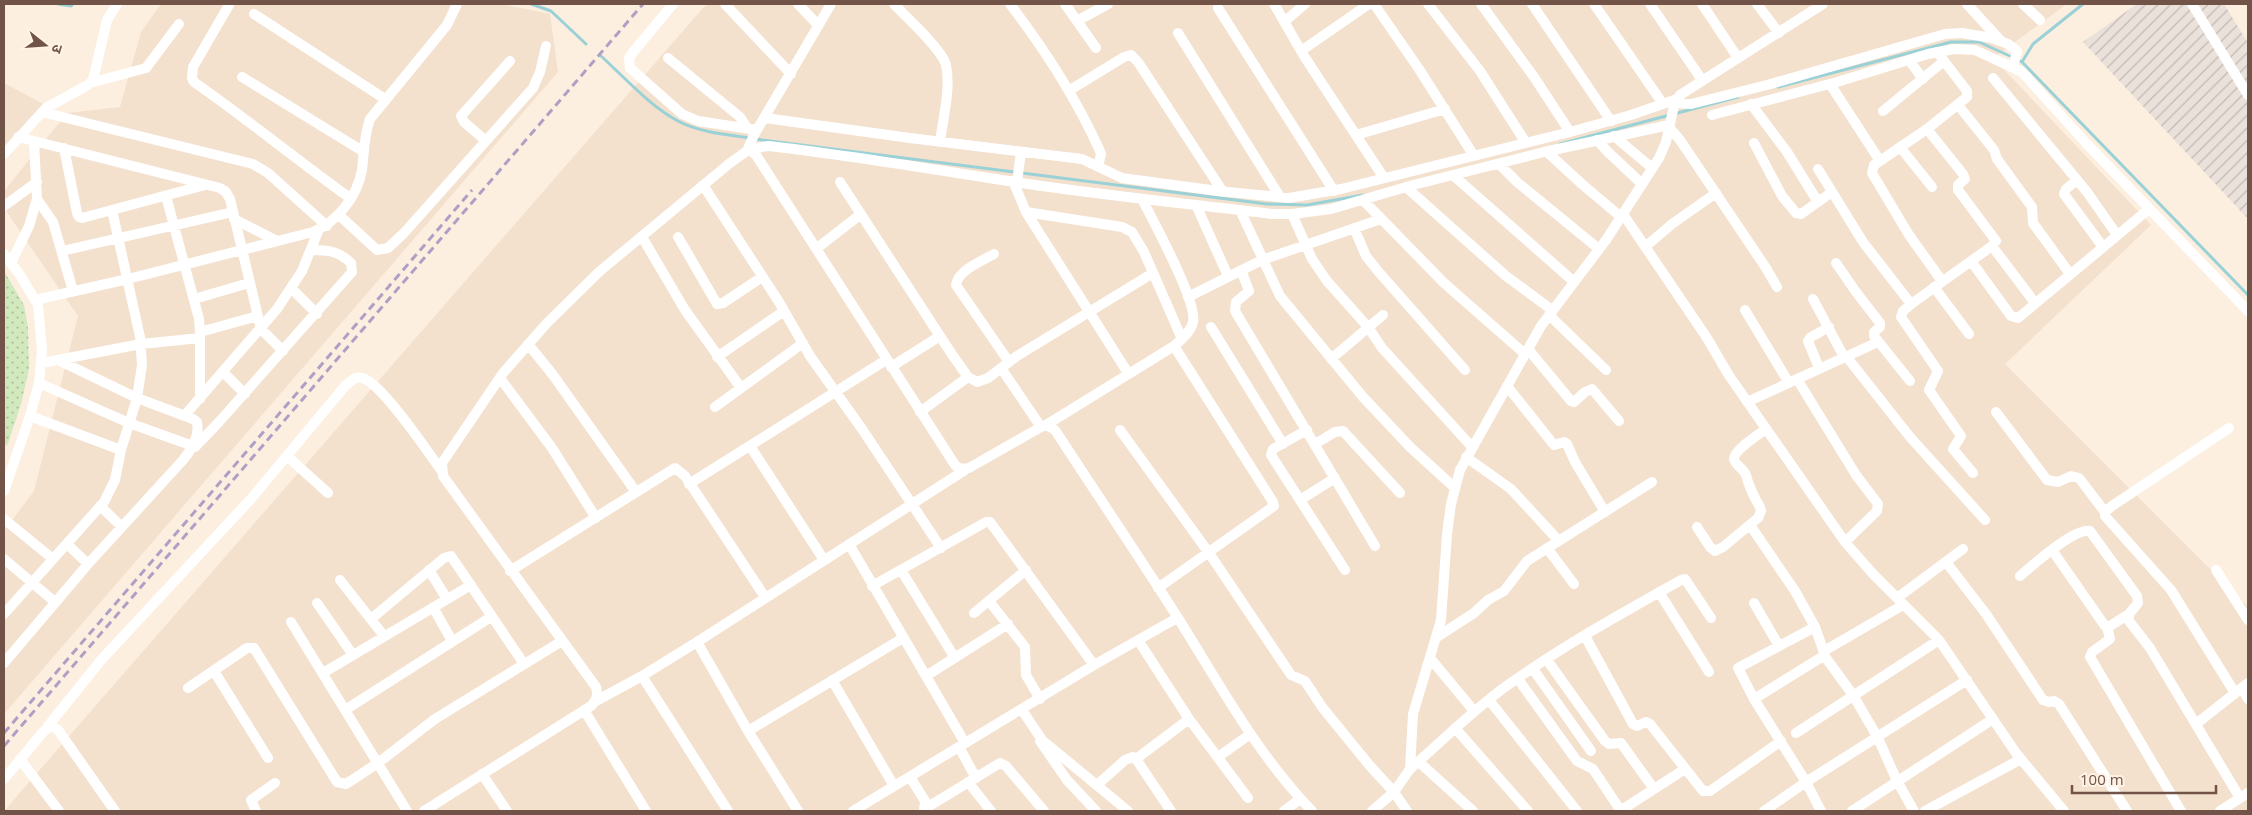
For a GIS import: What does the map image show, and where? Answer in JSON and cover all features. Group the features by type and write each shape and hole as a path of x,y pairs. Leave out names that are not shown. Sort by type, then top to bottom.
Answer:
{"street":[{"path":"90,82 94,75 107,20 117,4"},
{"path":"35,300 128,279 277,241 323,227 339,215 360,178 370,119 448,25 457,4"},
{"path":"673,4 634,51 630,58 630,68 682,114 698,121 751,140 761,147 769,146 825,153 1142,199 1292,214 1322,211 1406,187 1547,152 1669,125"},
{"path":"725,4 791,74"},
{"path":"798,4 818,25"},
{"path":"441,470 446,457 500,378 528,344 593,278 703,185 751,140 831,4"},
{"path":"894,4 939,52 946,64 946,92 940,142"},
{"path":"1010,4 1047,53 1070,90 1101,154 1098,167"},
{"path":"1066,4 1096,48"},
{"path":"1077,20 1108,4"},
{"path":"1274,4 1301,51 1384,178"},
{"path":"1284,22 1305,4"},
{"path":"1301,51 1369,4"},
{"path":"1374,4 1445,109 1474,156"},
{"path":"1428,4 1480,72 1526,143"},
{"path":"1481,4 1534,77 1570,132"},
{"path":"1532,4 1611,121"},
{"path":"1594,4 1663,104"},
{"path":"1650,4 1702,80"},
{"path":"1702,4 1738,58"},
{"path":"1757,4 1779,33"},
{"path":"1967,4 2000,40"},
{"path":"2023,4 2040,20"},
{"path":"2192,4 2248,95"},
{"path":"229,5 193,67 192,78 194,82 235,110 277,146 350,198"},
{"path":"1410,769 1413,714 1441,620 1447,534 1455,488 1466,457 1550,312 1599,249 1652,168 1666,142 1676,103 1687,89 1779,33 1820,5"},
{"path":"1218,8 1334,191"},
{"path":"254,14 385,99"},
{"path":"4,154 42,112 53,103 90,82 146,68 179,24"},
{"path":"1178,33 1280,198"},
{"path":"765,118 1082,159 1122,178 1223,192 1297,198 1334,191 1570,132 1663,104 1686,104 1767,85 1945,34 1972,34 2000,40 2014,47 2015,61 2022,72 2148,209 2246,303"},
{"path":"339,215 377,250 388,248 433,201 538,80 546,46"},
{"path":"1712,115 1830,84 1937,52 1970,49 2015,61"},
{"path":"1937,52 1969,94 1927,129 1874,165 1872,173 1969,334"},
{"path":"1070,90 1124,56 1131,55 1138,62 1223,192"},
{"path":"668,58 735,113 751,140 756,155 888,364 955,465 965,470"},
{"path":"1909,60 1923,79"},
{"path":"486,141 464,122 461,116 510,61"},
{"path":"1883,111 1944,61"},
{"path":"242,76 364,152"},
{"path":"1993,78 2077,180 2117,235"},
{"path":"1830,84 1880,161"},
{"path":"1751,104 1786,152 1818,202"},
{"path":"1958,105 1994,150 1997,159 2032,207 2033,223 2070,274"},
{"path":"1356,135 1445,109"},
{"path":"42,112 253,164 268,173 323,227"},
{"path":"1669,125 1766,268 1776,288"},
{"path":"1927,129 1965,176 1957,188 1995,239 1992,246 1903,311 1901,317 1938,371 1930,390 1961,436 1953,449 1973,473"},
{"path":"1614,136 1652,168"},
{"path":"18,137 206,185 226,192 261,329 283,351"},
{"path":"1597,140 1642,184"},
{"path":"4,490 30,416 39,384 42,363 39,311 35,300 7,258 34,212 37,199 38,182 34,141"},
{"path":"1754,143 1782,196 1796,213 1801,214 1832,192"},
{"path":"64,148 78,217 82,218 206,185"},
{"path":"1900,148 1932,187"},
{"path":"1021,152 1016,180 1026,212 1128,373"},
{"path":"1547,152 1583,185 1622,215 1707,338 1747,402 1845,542 1939,640 2021,759 2064,811"},
{"path":"1500,164 1517,182 1599,249"},
{"path":"1818,169 1863,242 1912,304"},
{"path":"1454,176 1573,281"},
{"path":"2077,180 2066,188 2065,196 2102,247"},
{"path":"4,206 38,182"},
{"path":"840,182 968,377 977,382 982,381 1153,273"},
{"path":"703,185 784,310 802,343 941,548"},
{"path":"1406,187 1506,276 1550,312 1606,370"},
{"path":"1645,247 1672,224 1716,193"},
{"path":"166,196 194,299 200,335 200,399"},
{"path":"37,199 53,222 73,291"},
{"path":"424,811 596,701 642,676 697,642 965,470 1043,426 1178,343 1191,328 1193,321 1188,297 1142,199"},
{"path":"1363,200 1444,283 1526,351 1571,401 1574,402 1588,390 1592,389 1619,421"},
{"path":"1196,205 1228,276"},
{"path":"1971,260 2011,316 2015,318 2021,316 2036,304 2148,209"},
{"path":"4,614 100,506 113,486 121,450 137,398 141,375 141,344 112,210"},
{"path":"1240,210 1275,288 1331,359 1390,426 1455,488"},
{"path":"1026,212 1127,229 1137,239 1153,273 1178,343 1240,452 1274,502 1272,510 1158,588"},
{"path":"816,249 861,214"},
{"path":"1292,214 1305,244 1323,276 1368,327 1382,348 1472,446"},
{"path":"62,251 233,215 277,241"},
{"path":"1188,297 1262,260 1381,219"},
{"path":"185,416 261,329 291,288 302,271 323,227"},
{"path":"1354,228 1366,256 1465,370"},
{"path":"642,237 685,310 741,388"},
{"path":"678,237 717,304 723,303 762,277"},
{"path":"1992,246 2036,304"},
{"path":"4,663 88,564 192,449 245,394 349,277 353,267 340,253 328,250 311,250"},
{"path":"994,254 964,272 956,280 956,285 1043,426 1055,430 1158,588 1249,735 1300,799 1312,811"},
{"path":"1836,263 1880,323 1880,327 1874,334 1878,342 1910,382"},
{"path":"1241,270 1249,291 1236,302 1235,311 1375,546"},
{"path":"194,299 249,283"},
{"path":"291,288 317,314"},
{"path":"1813,299 1845,357 1910,437 1985,520"},
{"path":"717,357 784,310"},
{"path":"1745,310 1856,475 1878,504 1877,511 1845,542"},
{"path":"1331,359 1383,315"},
{"path":"42,363 200,335 258,316"},
{"path":"1211,327 1283,444"},
{"path":"1819,368 1808,341 1811,337 1830,327"},
{"path":"689,484 836,393 940,336"},
{"path":"1747,402 1878,342"},
{"path":"715,407 802,343"},
{"path":"528,344 554,375 636,492"},
{"path":"58,360 137,398 197,422 197,435 192,449"},
{"path":"223,372 245,394"},
{"path":"4,778 102,659 250,500 345,386 360,377 366,379 383,394 441,470 443,476 510,571 596,687 598,694 596,701"},
{"path":"920,412 968,377"},
{"path":"500,378 552,448 596,518"},
{"path":"39,384 192,449"},
{"path":"1507,386 1554,445 1564,442 1567,444 1575,462 1605,512"},
{"path":"1996,412 2047,480 2058,482 2075,476 2105,512 2107,519 2171,590 2248,699"},
{"path":"30,416 121,450"},
{"path":"2105,512 2161,472 2229,428"},
{"path":"1697,528 1715,551 1758,518 1762,511 1747,484 1745,473 1734,461 1734,458 1738,451 1766,429"},
{"path":"1120,430 1209,553 1291,676 1303,679 1322,707 1356,745 1370,766 1394,792 1407,811"},
{"path":"1307,430 1273,449 1271,455 1344,570"},
{"path":"1315,444 1335,432 1343,431 1400,493"},
{"path":"750,446 824,560"},
{"path":"287,456 328,493"},
{"path":"1466,457 1511,489 1558,540"},
{"path":"510,571 675,468 681,471 765,597"},
{"path":"1300,500 1335,478"},
{"path":"1437,637 1474,614 1488,600 1504,592 1524,565 1558,540 1652,482"},
{"path":"100,506 122,527"},
{"path":"4,520 53,559"},
{"path":"872,586 986,522 990,522 1094,665"},
{"path":"1750,524 1779,567 1815,627 1824,653 1853,695 1878,738 1897,782 1914,811"},
{"path":"2020,576 2052,550 2075,535 2084,530 2090,531 2137,596 2138,603 2129,614 2107,627"},
{"path":"67,544 88,564"},
{"path":"849,544 926,676 962,745 972,780 991,811"},
{"path":"1547,548 1574,584"},
{"path":"1754,699 1900,601 1963,549"},
{"path":"2052,550 2101,622 2107,627 2110,639 2092,652 2090,657 2181,811"},
{"path":"371,620 444,558 451,556 524,664"},
{"path":"4,559 55,602"},
{"path":"1946,562 1986,614 2043,700 2054,701 2059,704 2127,811"},
{"path":"430,570 448,599"},
{"path":"901,570 955,658"},
{"path":"974,613 1026,570"},
{"path":"2216,570 2248,620"},
{"path":"1372,811 1394,792 1410,769 1474,711 1518,678 1659,592 1685,579 1711,618"},
{"path":"340,580 384,636"},
{"path":"323,673 472,585"},
{"path":"1659,592 1708,672"},
{"path":"989,601 1025,647 1026,675 1040,698"},
{"path":"317,603 353,655"},
{"path":"1754,603 1779,646"},
{"path":"433,607 452,641"},
{"path":"2129,614 2129,622 2150,648 2196,724 2244,795 2220,811"},
{"path":"345,710 491,617"},
{"path":"853,811 1094,665 1177,618"},
{"path":"291,622 406,811"},
{"path":"926,676 1008,624"},
{"path":"1815,627 1738,668 1754,699 1806,782 1821,811"},
{"path":"1584,636 1633,724 1637,726 1646,722 1650,724 1702,791 1710,791 1781,741"},
{"path":"748,731 903,638"},
{"path":"1138,640 1189,719 1248,798"},
{"path":"1796,733 1939,640"},
{"path":"188,688 247,648 254,648 337,782 346,784 436,720 562,641"},
{"path":"697,642 748,731 798,811"},
{"path":"1430,658 1474,711"},
{"path":"1546,660 1605,741 1609,744 1621,743 1654,789"},
{"path":"1533,669 1591,751"},
{"path":"214,671 268,758"},
{"path":"642,676 728,811"},
{"path":"1518,678 1578,761 1593,769 1620,811 1685,769"},
{"path":"832,680 894,786"},
{"path":"1764,811 1806,782 1967,680"},
{"path":"2196,724 2242,688"},
{"path":"1489,700 1576,811"},
{"path":"584,710 646,811"},
{"path":"1022,710 1037,733 1042,746 1057,767 1096,811"},
{"path":"1136,760 1189,719"},
{"path":"1852,811 1993,719"},
{"path":"48,726 55,727 58,730 115,811"},
{"path":"1455,728 1528,811"},
{"path":"1037,733 1128,811"},
{"path":"1218,757 1249,735"},
{"path":"20,758 59,811"},
{"path":"1097,785 1125,760 1133,758 1171,811"},
{"path":"1925,811 2021,759"},
{"path":"1419,762 1473,811"},
{"path":"925,810 996,764 1003,763 1044,811"},
{"path":"482,774 507,811"},
{"path":"910,777 926,801 925,810"},
{"path":"256,811 251,800 275,783"},
{"path":"1284,811 1300,799"}],"shaded area":[{"path":"161,4 500,4 550,14 558,72 4,714 4,531 34,491 78,316 4,208 4,191 67,113 120,107 141,32"},
{"path":"708,4 2067,4 1993,58 2151,225 2005,364 2248,607 2248,811 4,811"},
{"path":"2137,4 2224,4 2248,43 2248,219 2083,42"},
{"path":"4,83 43,104 4,147"}],"green space":[{"path":"4,271 24,305 28,328 29,369 21,404 7,446 4,443"}],"waterway":[{"path":"58,4 71,6 73,4"},
{"path":"531,4 551,11 586,44"},
{"path":"2022,62 2033,44 2083,4"},
{"path":"1778,87 1951,42 1979,42 2012,57"},
{"path":"601,56 648,100 668,115 697,129 719,134 1267,204 1307,205 1363,195"},
{"path":"2018,60 2248,295"},
{"path":"1560,144 1738,97"}],"railway":[{"path":"4,746 643,4"},
{"path":"4,733 472,190"}]}
